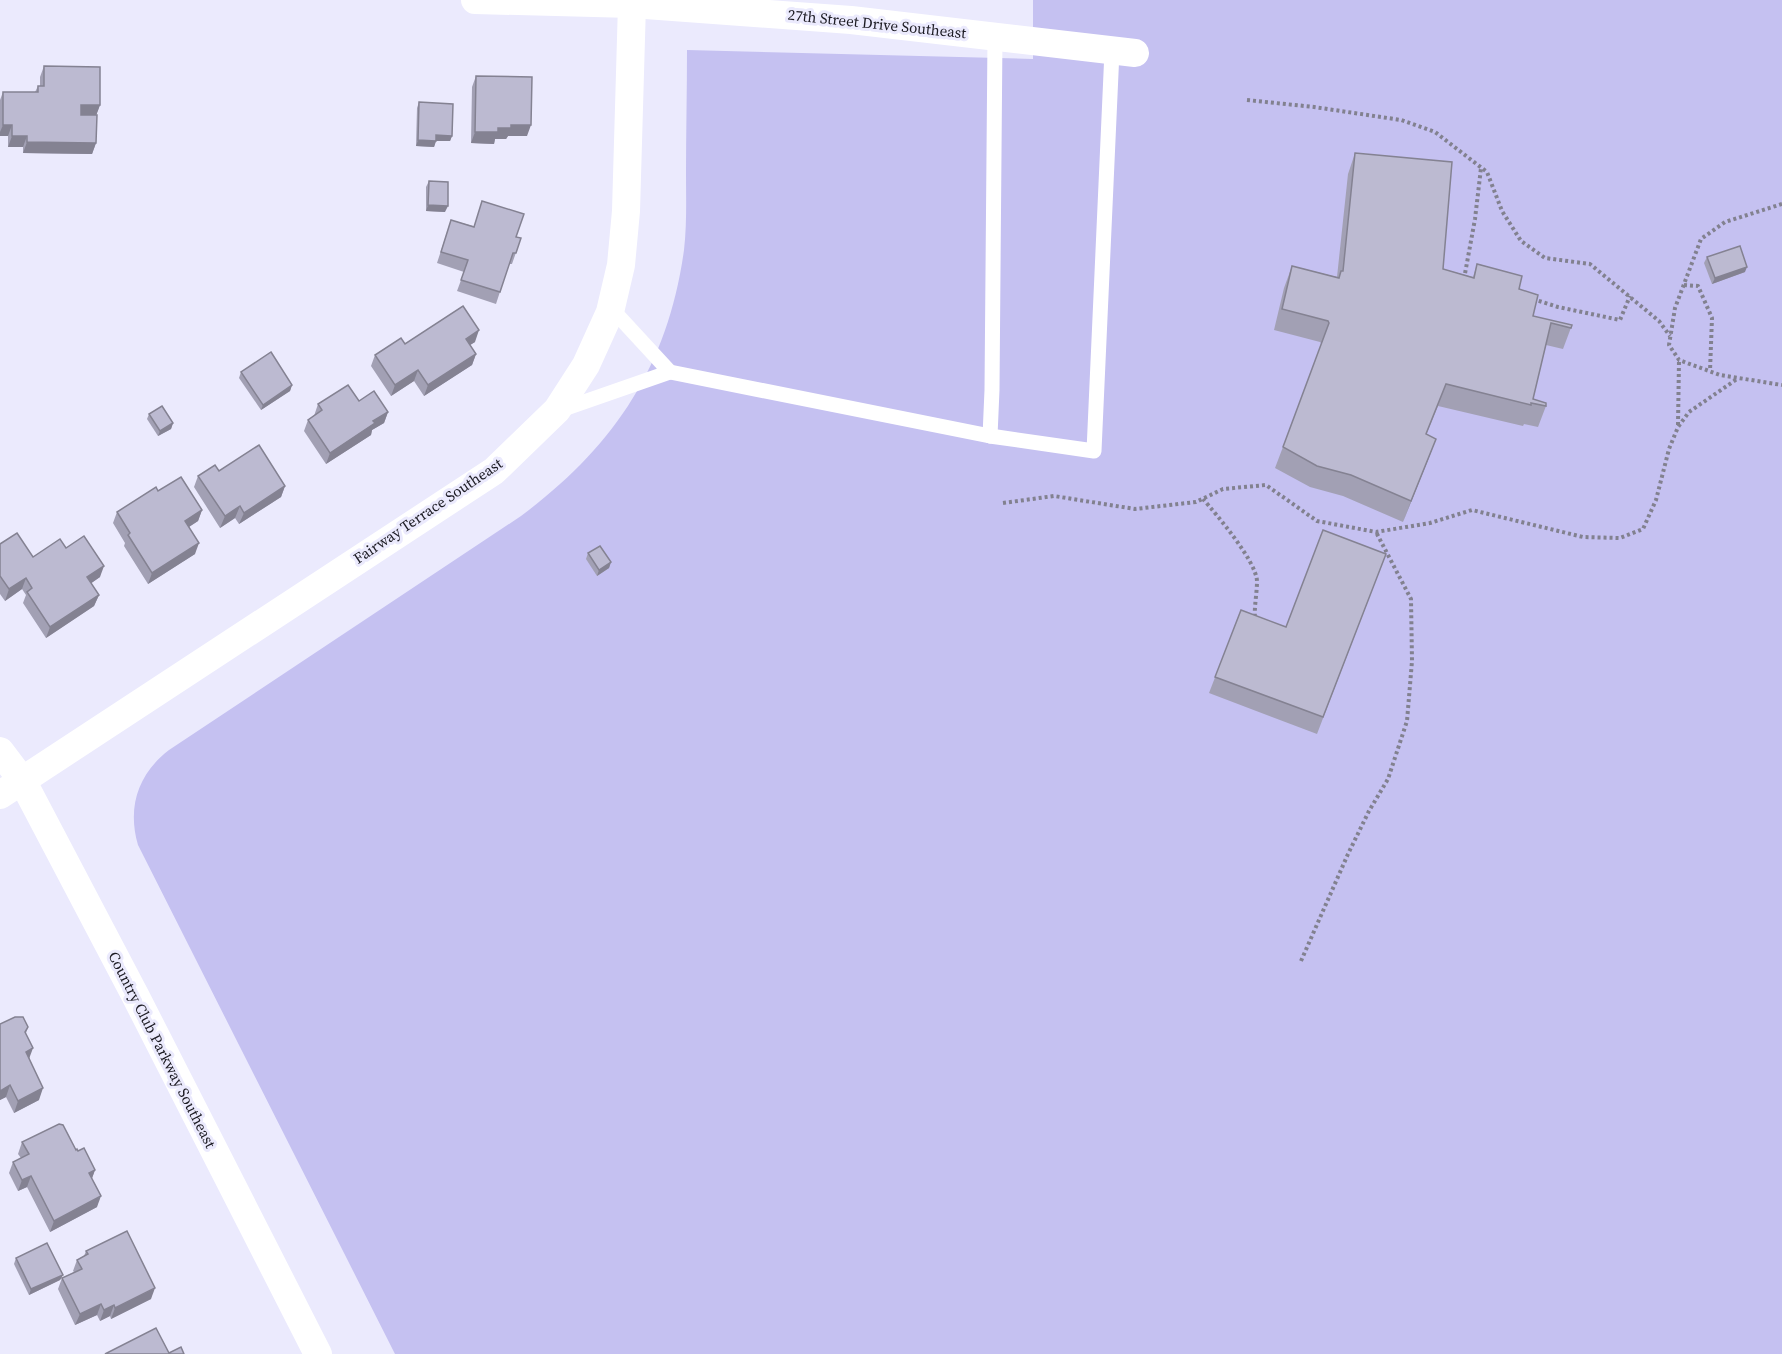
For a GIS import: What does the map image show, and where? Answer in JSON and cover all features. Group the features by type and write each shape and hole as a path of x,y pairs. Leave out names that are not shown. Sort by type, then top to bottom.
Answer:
{"street":[{"name":"27th Street Drive Southeast","path":"475,0 632,4 851,20 1124,52"},
{"name":"Fairway Terrace Southeast","path":"11,787 494,471 556,412 586,365 611,308 621,265 626,211 632,4"},
{"name":"Country Club Parkway Southeast","path":"0,751 11,787 136,997 318,1354"}],"lane":[{"path":"990,436 994,36"},
{"path":"556,412 670,372 990,436 1094,451 1124,52"},
{"path":"611,308 670,372"}],"path":[{"path":"1246,100 1401,120 1435,132 1487,172 1502,211 1521,241 1545,258 1590,264 1659,321 1670,336"},
{"path":"1473,283 1464,281 1481,167"},
{"path":"1678,428 1679,360 1669,345 1670,336 1675,308 1701,239 1725,222 1782,204"},
{"path":"1684,285 1698,286 1712,318 1710,371"},
{"path":"1530,298 1558,307 1620,320 1630,296"},
{"path":"1679,360 1737,379 1782,385"},
{"path":"1003,503 1054,496 1135,509 1196,502 1223,489 1266,485 1317,521 1376,532 1430,524 1472,510 1583,537 1620,538 1644,529 1656,500 1669,449 1678,428 1689,412 1737,379"},
{"path":"1203,499 1243,550 1257,579 1254,605 1255,625"},
{"path":"1301,962 1348,854 1388,779 1407,722 1412,661 1411,599 1376,532"}],"shaded area":[{"path":"1033,0 1782,0 1782,1354 395,1354 138,845 134,818 135,805 143,781 158,759 169,750 521,516 554,490 609,432 631,401 650,367 665,331 676,292 686,231 687,50 1033,59"}],"building":[{"path":"44,66 100,67 100,105 81,105 81,115 97,115 96,143 27,142 27,136 12,136 12,125 3,125 3,92 38,92 38,86 44,86"},
{"path":"476,76 532,77 531,125 511,125 511,128 498,128 498,132 475,132"},
{"path":"419,102 453,104 452,136 436,135 436,141 418,140"},
{"path":"1355,153 1452,162 1443,269 1474,278 1477,264 1522,276 1519,289 1538,295 1533,316 1572,325 1571,328 1551,323 1533,399 1546,403 1546,406 1531,403 1531,405 1446,384 1426,434 1436,439 1411,501 1351,475 1317,466 1283,447 1329,323 1282,309 1292,266 1339,278 1343,271"},
{"path":"429,181 448,182 448,206 428,205"},
{"path":"482,201 524,214 516,237 521,238 516,253 513,253 500,292 461,280 468,260 441,252 451,220 474,227"},
{"path":"1740,246 1747,267 1715,278 1707,257"},
{"path":"463,306 479,330 466,339 476,354 428,385 418,370 395,385 375,355 401,338 405,344"},
{"path":"271,352 292,385 263,405 241,372"},
{"path":"348,385 359,401 374,391 388,412 330,453 308,420 322,410 318,404"},
{"path":"162,406 173,423 160,431 149,414"},
{"path":"259,445 285,486 244,513 240,506 225,516 198,476 215,465 219,471"},
{"path":"181,477 202,510 185,521 199,543 152,573 128,535 130,533 117,512 156,487 158,491"},
{"path":"1323,530 1386,554 1323,717 1215,677 1241,610 1286,627"},
{"path":"17,533 33,557 60,539 66,548 84,536 104,566 87,577 99,595 50,627 27,592 32,588 26,578 9,589 0,576 0,544"},
{"path":"600,546 611,562 599,570 588,553"},
{"path":"15,1017 23,1017 28,1027 25,1032 33,1048 26,1052 43,1088 18,1101 10,1085 0,1091 0,1024"},
{"path":"59,1124 63,1125 76,1150 84,1148 95,1170 89,1173 101,1196 54,1221 31,1176 22,1180 13,1162 29,1154 22,1142"},
{"path":"127,1231 155,1288 115,1308 114,1305 104,1310 101,1304 80,1314 62,1278 82,1269 77,1260 88,1254 86,1251"},
{"path":"47,1243 63,1275 31,1289 16,1258"},
{"path":"156,1328 169,1353 181,1347 184,1354 105,1354"}]}
